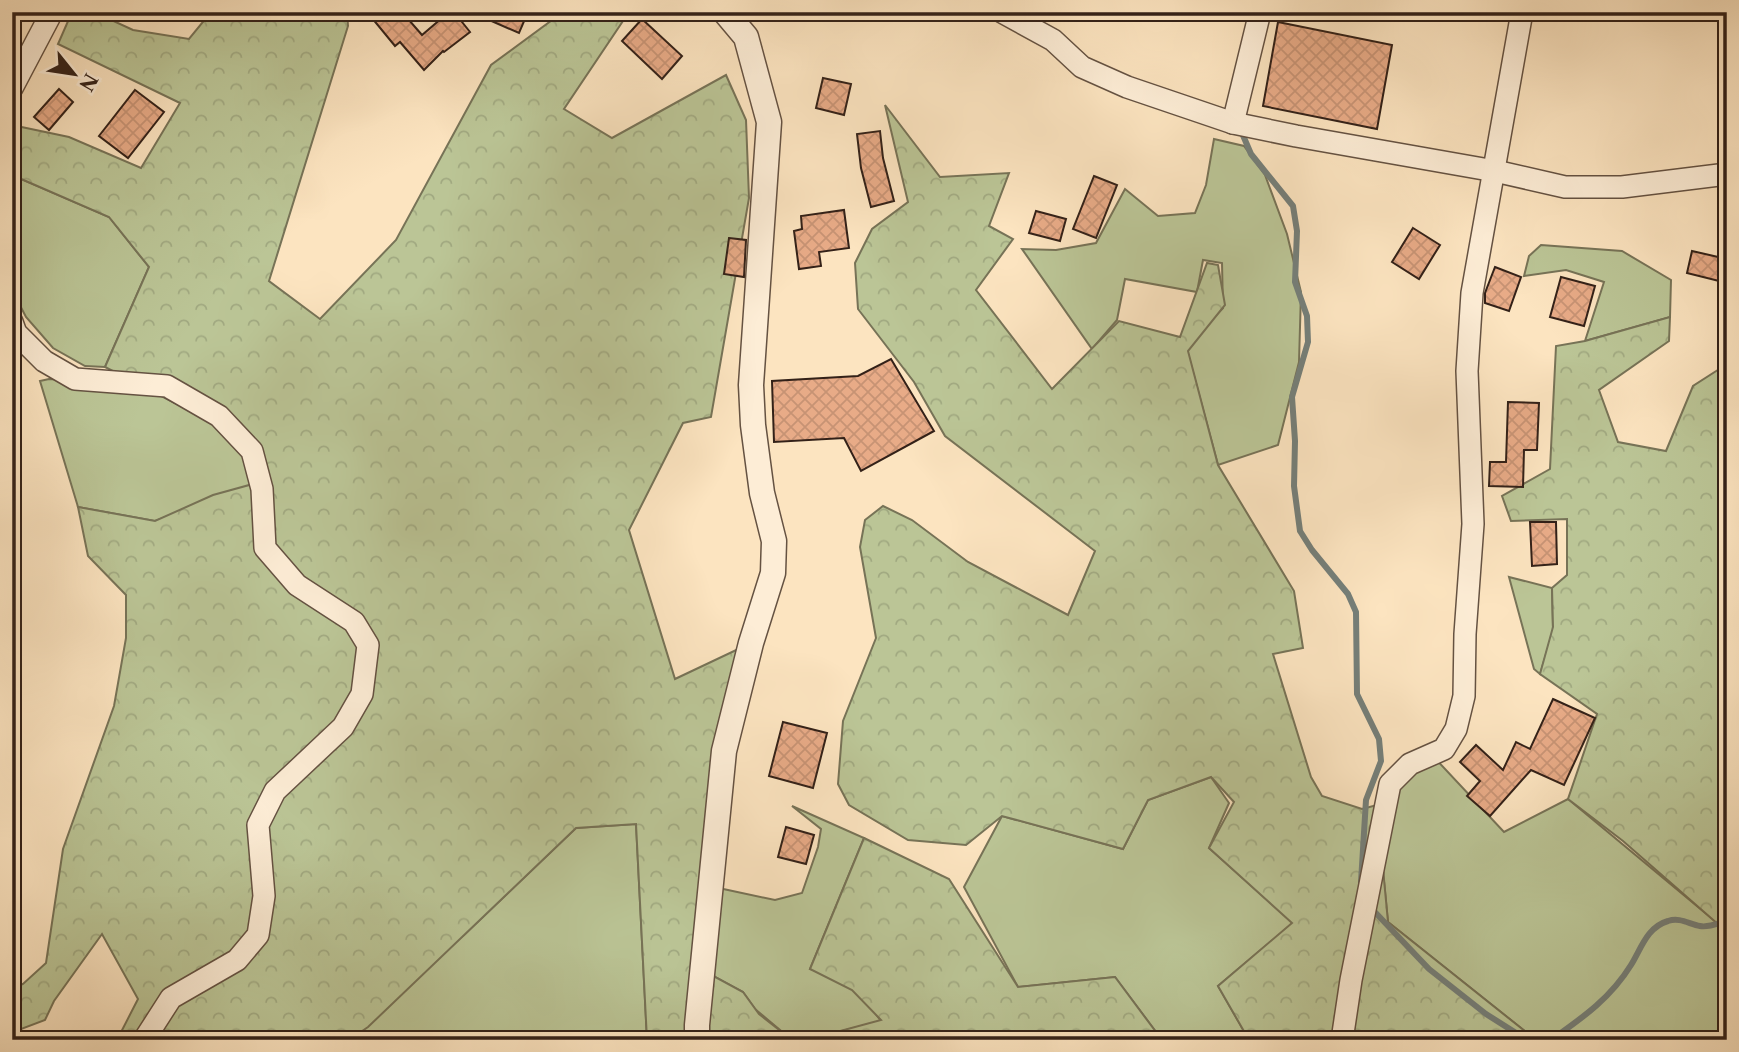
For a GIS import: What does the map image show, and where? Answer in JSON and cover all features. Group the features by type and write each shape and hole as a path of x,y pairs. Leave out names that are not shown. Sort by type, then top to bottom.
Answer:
{"street":[{"path":"12,88 52,12"},
{"path":"697,1040 724,751 751,643 774,573 774,541 762,493 751,385 769,122 746,37 725,12"},
{"path":"1002,12 1053,40 1082,67 1127,86 1233,123 1495,171 1565,187 1622,187 1727,174"},
{"path":"1233,123 1260,12"},
{"path":"1342,1040 1351,980 1390,784 1410,764 1444,749 1456,729 1464,696 1465,634 1473,524 1467,371 1472,293 1522,12"},
{"path":"12,322 16,333 44,361 75,379 167,386 219,416 252,451 262,489 265,548 297,585 354,622 368,645 362,694 343,727 275,791 258,825 264,896 258,935 237,960 171,998 144,1040"}],"green space":[{"path":"72,12 94,12 133,30 189,39 211,12 347,12 348,26 269,281 320,319 396,240 491,65 563,12 629,12 564,109 612,138 726,75 746,120 749,198 711,417 683,423 629,530 675,679 751,643 703,965 715,977 743,992 759,1014 792,1040 647,1040 636,824 576,828 368,1027 349,1040 117,1040 138,999 102,934 54,1001 45,1020 16,1031 12,1029 12,989 23,984 46,963 63,849 114,706 126,638 126,595 88,556 78,507 155,521 213,495 260,482 237,435 105,367 149,267 109,217 12,175 12,125 69,137 141,168 180,103 58,44"},
{"path":"885,105 940,177 1009,173 989,226 1013,239 976,290 1052,389 1119,321 1180,337 1207,263 1218,265 1225,305 1188,351 1218,465 1294,591 1303,648 1273,654 1311,777 1322,796 1362,809 1377,805 1388,922 1536,1040 1249,1040 1218,986 1292,923 1209,848 1234,802 1211,777 1148,800 1123,849 1002,816 966,845 908,840 849,805 838,784 843,721 876,638 860,547 865,520 883,506 912,520 968,562 1068,615 1095,551 945,436 914,382 858,309 855,263 872,229 908,202"},
{"path":"1214,139 1244,146 1265,175 1287,234 1301,292 1299,362 1278,445 1218,465 1186,346 1223,308 1222,263 1203,260 1197,292 1125,279 1117,320 1092,349 1022,249 1056,250 1096,243 1125,189 1158,216 1195,213 1206,185"},
{"path":"12,175 109,217 149,267 105,367 85,366 53,348 26,317 12,290"},
{"path":"1541,245 1622,251 1671,280 1670,317 1585,341 1604,282 1566,270 1524,276 1529,256"},
{"path":"1670,317 1669,341 1599,390 1618,442 1666,451 1693,386 1724,366 1727,349 1727,932 1623,841 1568,799 1597,714 1540,674 1553,627 1552,588 1567,575 1567,519 1511,521 1502,496 1550,469 1556,346 1585,341"},
{"path":"49,379 167,386 212,412 260,482 155,521 78,507 40,381"},
{"path":"1509,577 1552,588 1553,631 1540,674 1534,669"},
{"path":"1431,754 1504,832 1568,799 1727,931 1727,1040 1536,1040 1388,922 1376,799"},
{"path":"1211,777 1229,803 1209,848 1293,923 1218,986 1249,1040 1162,1040 1115,977 1018,987 964,887 1002,816 1123,849 1148,800"},
{"path":"792,806 864,838 810,969 854,985 881,1021 807,1040 792,1040 755,1009 743,992 715,977 703,959 714,887 775,900 802,893 818,847 821,829"},
{"path":"636,824 647,1040 337,1040 464,935 576,828"},
{"path":"864,838 949,879 1018,987 1115,977 1162,1040 807,1040 881,1020 852,990 810,969"}],"building":[{"path":"367,12 402,12 422,35 449,12 454,12 470,32 443,51 424,70 400,42 395,46"},
{"path":"471,12 528,12 519,33"},
{"path":"642,19 682,56 662,79 622,41"},
{"path":"1278,22 1392,45 1377,129 1263,106"},
{"path":"823,78 851,84 844,115 816,108"},
{"path":"59,89 73,102 49,130 34,117"},
{"path":"135,90 164,112 128,158 99,136"},
{"path":"880,131 883,158 894,201 871,207 861,168 857,134"},
{"path":"1094,176 1117,185 1096,238 1073,229"},
{"path":"844,210 849,248 819,252 821,266 799,269 794,231 802,229 801,216"},
{"path":"1036,211 1066,219 1060,241 1029,233"},
{"path":"1413,228 1440,245 1419,279 1392,262"},
{"path":"729,238 746,240 744,277 724,274"},
{"path":"1692,251 1727,259 1727,283 1687,273"},
{"path":"1495,267 1521,277 1509,311 1485,303 1485,293"},
{"path":"1561,277 1595,286 1584,326 1550,317"},
{"path":"891,359 934,431 861,471 844,438 774,442 772,381 858,376"},
{"path":"1508,402 1539,403 1537,450 1524,450 1523,487 1489,486 1490,462 1506,462"},
{"path":"1530,522 1556,522 1557,564 1532,566"},
{"path":"1553,699 1595,718 1564,785 1531,770 1490,816 1467,796 1480,781 1460,762 1476,745 1503,770 1516,742 1530,749"},
{"path":"783,722 827,733 813,788 769,776"},
{"path":"786,827 814,835 806,864 778,857"}],"waterway":[{"path":"1243,128 1242,133 1251,154 1293,206 1297,231 1295,282 1307,316 1308,342 1292,397 1294,486 1300,531 1348,594 1356,612 1357,694 1379,739 1381,761 1366,800 1361,882"},
{"path":"1372,909 1429,969 1486,1014 1527,1040"},
{"path":"1551,1040 1605,998 1623,977 1655,928 1668,921 1677,920 1700,926 1727,921"}]}
